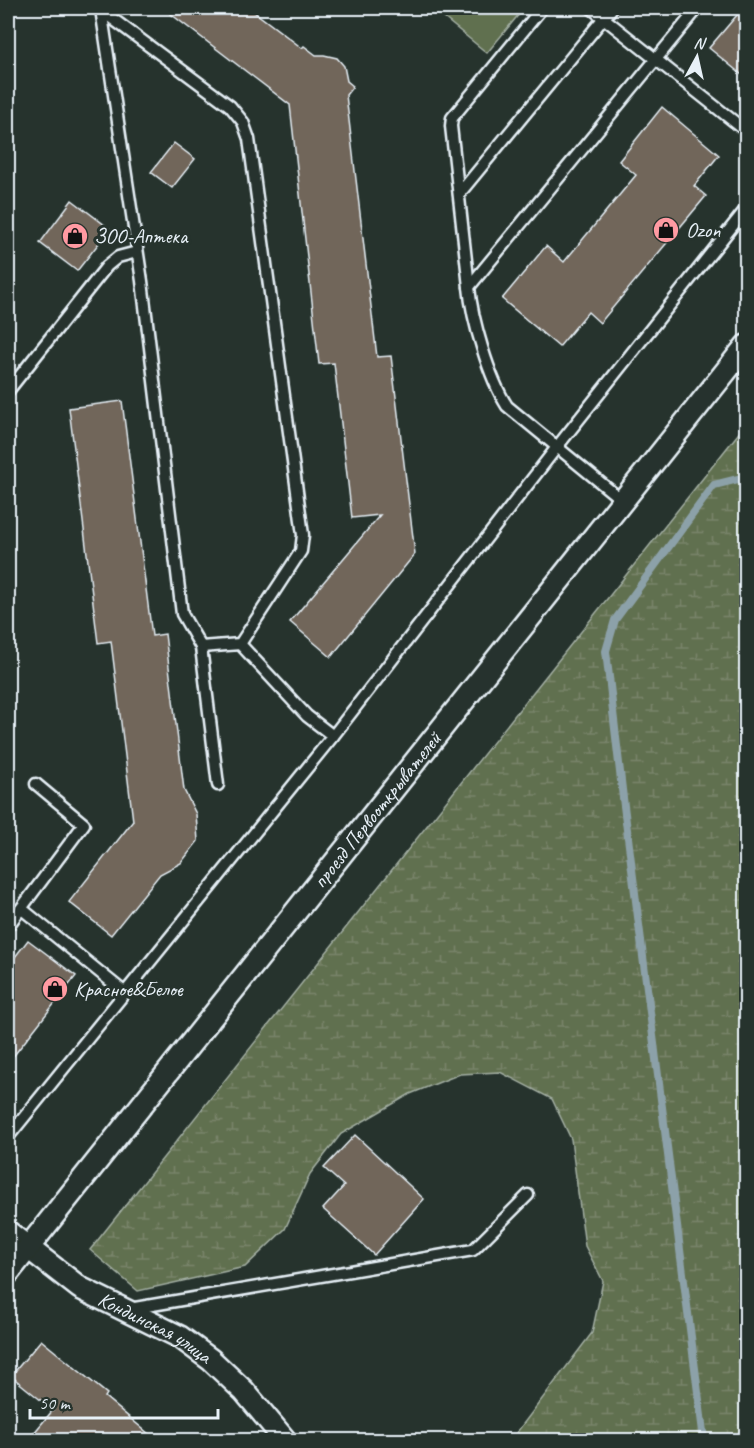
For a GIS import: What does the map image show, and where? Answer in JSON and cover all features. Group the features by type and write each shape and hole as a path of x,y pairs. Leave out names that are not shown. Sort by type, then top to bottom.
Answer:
{"street":[{"name":"проезд Первооткрывателей","path":"8,1273 747,346"},
{"name":"Кондинская улица","path":"8,1232 80,1288 180,1336 211,1360 244,1391 285,1440"}],"lane":[{"path":"100,8 137,252 182,615 201,647 218,785"},
{"path":"100,8 230,106 243,122 249,139 303,535 301,551 240,644"},
{"path":"542,8 452,118 451,126 474,318 497,391 507,406 623,501"},
{"path":"591,8 747,131"},
{"path":"459,194 612,8"},
{"path":"469,287 698,8"},
{"path":"8,1137 333,736 557,447 747,209"},
{"path":"8,391 107,266 118,257 137,252"},
{"path":"201,647 240,644"},
{"path":"240,644 306,716 333,736"},
{"path":"8,926 84,824 36,784"},
{"path":"22,909 124,992"},
{"path":"126,1309 473,1250 528,1195"}],"green space":[{"path":"432,8 514,8 520,13 487,53"},
{"path":"746,424 746,1440 511,1440 592,1333 603,1281 585,1246 571,1139 552,1099 500,1072 460,1074 410,1094 341,1134 310,1174 285,1229 245,1267 138,1291 90,1250"}],"building":[{"path":"163,8 249,8 302,48 304,46 316,55 337,58 344,66 347,81 353,86 346,95 377,357 391,356 415,554 331,657 290,622 380,515 352,518 334,363 319,364 290,105"},
{"path":"743,8 747,8 747,79 709,48"},
{"path":"662,107 719,155 694,186 706,196 600,323 588,312 559,347 502,299 546,246 564,262 636,175 619,161"},
{"path":"174,143 195,159 172,188 151,172"},
{"name":"ЗОО-Аптека","path":"72,200 110,229 77,271 40,243"},
{"path":"122,401 152,636 165,634 184,790 196,814 198,841 181,863 160,874 111,935 69,902 133,821 111,641 98,643 69,408"},
{"path":"28,940 76,976 8,1063 8,966"},
{"path":"355,1135 424,1199 374,1255 323,1209 344,1186 324,1168"},
{"path":"41,1340 107,1394 105,1397 156,1440 28,1440 53,1410 11,1376"}],"waterway":[{"path":"704,1440 606,651 615,620 714,485 746,477"}],"place":[{"name":"Ozon","path":"666,230"},
{"name":"ЗОО-Аптека","path":"75,236"},
{"name":"Красное&Белое","path":"55,989"}]}
